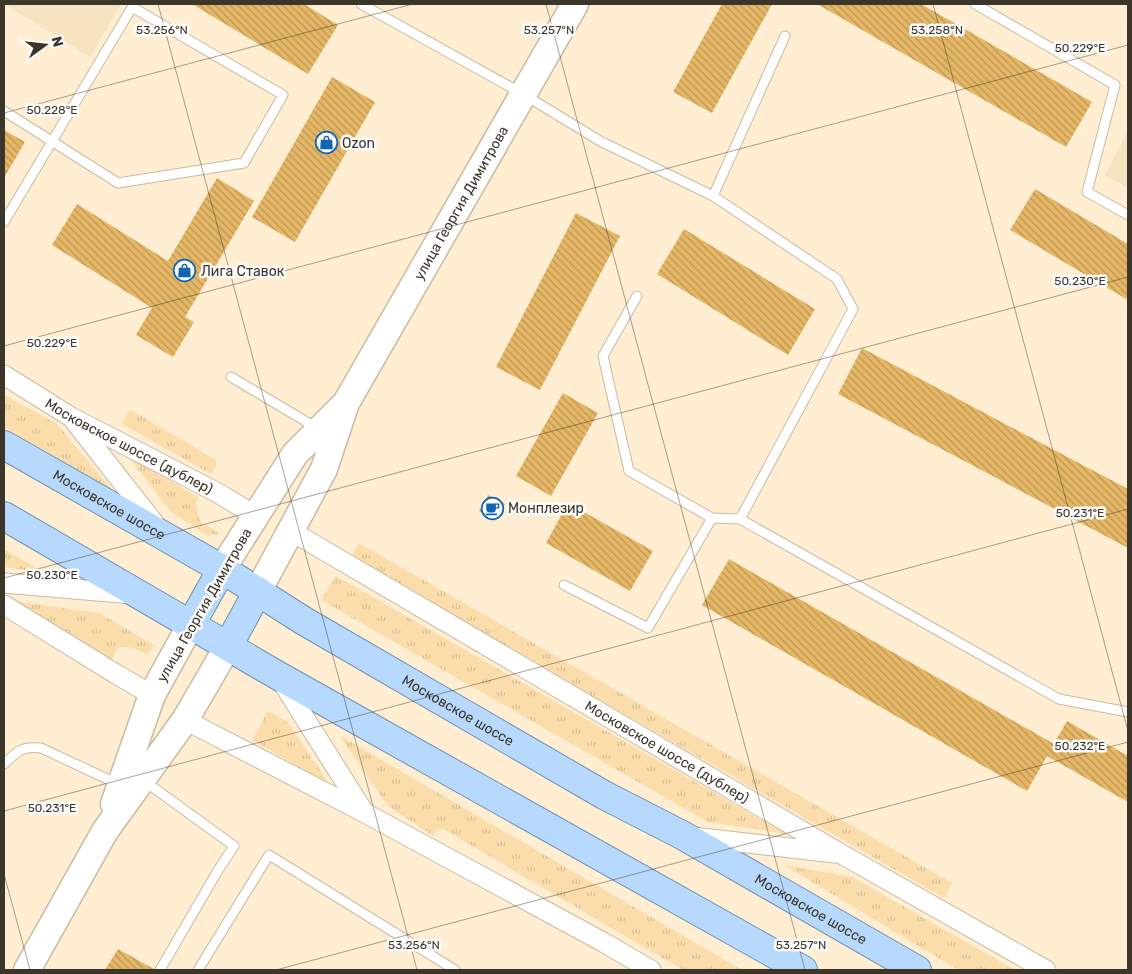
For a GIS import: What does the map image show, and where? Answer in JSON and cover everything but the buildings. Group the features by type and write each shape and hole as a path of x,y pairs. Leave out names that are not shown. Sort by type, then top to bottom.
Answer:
{"main road":[{"name":"улица Георгия Димитрова","path":"27,970 132,782 185,720 228,646 324,469 346,403 575,4"},
{"name":"улица Георгия Димитрова","path":"132,782 152,695 191,624 222,570 295,454 346,403"},
{"name":"Московское шоссе","path":"4,446 222,570 313,626 604,795 682,835 917,970"},
{"path":"4,516 278,675 803,970"}],"street":[{"name":"Московское шоссе (дублер)","path":"4,375 71,417 218,493 256,516"},
{"path":"71,417 167,539"},
{"name":"Московское шоссе (дублер)","path":"291,531 843,854 1046,970"},
{"path":"4,583 141,595"},
{"path":"4,605 152,695"},
{"path":"278,675 365,813"},
{"path":"185,720 365,813 651,970"},
{"path":"682,835 843,854"}],"lane":[{"path":"361,4 523,94 600,141 713,196 837,279 853,309 740,519"},
{"path":"975,4 1115,85 1087,192 1128,216"},
{"path":"4,111 51,141 118,183 244,164 283,95 133,5 51,141 4,222"},
{"path":"713,196 785,36"},
{"path":"637,296 602,356 629,471 712,518 740,519 1059,699 1128,712"},
{"path":"231,377 319,430"},
{"path":"564,585 648,628 712,518"},
{"path":"4,764 14,754 28,747 41,748 132,782 234,846 160,970"},
{"path":"198,970 269,855 455,970"}],"shaded area":[{"path":"4,4 121,4 90,57"},
{"path":"1128,131 1128,188 1105,175"}],"green space":[{"path":"4,395 57,424 111,489 4,427"},
{"path":"129,411 133,411 216,460 216,466 211,474 122,424"},
{"path":"128,456 199,498 195,504 201,522 220,534 208,536 171,512"},
{"path":"359,543 952,883 944,898 351,557"},
{"path":"4,549 45,573 4,567"},
{"path":"336,576 786,834 708,822 321,600"},
{"path":"14,601 99,613 154,645 147,655 130,648 118,648 111,660"},
{"path":"268,711 288,722 328,783 252,740"},
{"path":"339,735 742,970 683,970 443,829 437,830 433,836 388,806"},
{"path":"784,865 852,877 1015,970 958,970"}],"place":[{"name":"Ozon","path":"326,143"},
{"name":"Лига Ставок","path":"185,271"},
{"name":"Монплезир","path":"492,508"}]}
